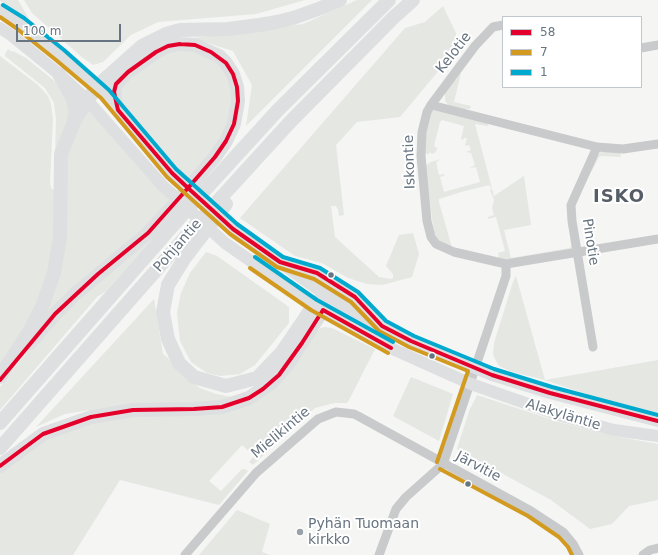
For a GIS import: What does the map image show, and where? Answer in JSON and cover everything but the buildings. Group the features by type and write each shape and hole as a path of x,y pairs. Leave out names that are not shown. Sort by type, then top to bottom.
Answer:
{"highway":[{"path":"0,378 42,307 54,272 60,237 60,161 63,148 74,122 96,87 142,46 166,34 180,30 259,26 292,18 340,0"},
{"name":"Pohjantie","path":"0,423 174,225 278,110 389,0"},
{"name":"Pohjantie","path":"0,448 195,226 291,121 393,18 413,0"},
{"path":"0,378 55,314 92,280 148,233 174,205 215,156 226,141 234,124 238,102 237,87 233,74 226,63 219,56 195,45 180,44 168,46 156,52 128,72 116,84 114,92 118,110"},
{"path":"59,74 69,89 75,105 76,112 74,122"},
{"path":"291,121 184,259 168,285 163,312 168,339 179,363 194,377 226,386 257,378 282,352 326,295"},
{"path":"0,466 43,434 91,417 134,410 222,407 249,398 263,389 279,375 302,343 318,307"}],"main road":[{"name":"Alakyläntie","path":"0,10 20,23 49,46 105,94 172,173 233,229 326,295 411,341 492,375 550,393 658,421"},
{"name":"Alakyläntie","path":"0,28 11,35 59,74 87,100 163,186 225,243 318,307 386,346 471,384 562,416 614,430 658,436"},
{"path":"280,262 317,273 355,297 382,326"}],"street":[{"name":"Kelotie","path":"431,105 475,46 494,27 502,25"},
{"path":"642,48 658,45"},
{"path":"431,105 597,147 623,148 658,144"},
{"name":"Iskontie","path":"431,105 427,112 422,132 421,156 427,221 431,237 436,244 454,252 506,264"},
{"name":"Pinotie","path":"593,347 571,216 571,204 597,147"},
{"path":"476,368 506,276 506,264 658,240"},
{"name":"Järvitie","path":"476,368 443,464 532,511 563,532 573,544 579,555"},
{"name":"Mielikintie","path":"185,555 256,473 318,419 336,412 358,416 443,464"},
{"path":"379,555 396,509 406,497 443,464"},
{"path":"643,555 650,550 658,548"}],"shaded area":[{"path":"0,0 18,0 28,17 27,18"},
{"path":"24,0 305,0 256,14 158,22 131,35 103,62 93,65 32,13"},
{"path":"357,0 372,0 246,126 252,85 233,51 192,38 303,24"},
{"path":"443,6 456,33 455,51 400,117 357,122 336,145 344,215 339,216 336,206 331,206 335,237 379,277 391,279 393,278 393,274 386,266 399,235 413,233 419,254 412,277 382,285 367,284 348,278 322,263 295,256 240,218 405,28 425,22"},
{"path":"8,49 26,58 52,79 60,87 71,108 55,158 56,119 54,103 45,88 5,56"},
{"path":"195,49 224,65 235,101 222,140 188,180 120,101 120,89 158,54"},
{"path":"0,56 38,85 48,96 51,104 53,119 50,183 51,188 54,190 54,252 38,305 0,366"},
{"path":"461,73 454,102 471,106 470,109 457,109 450,107 445,101 445,92"},
{"path":"89,111 171,202 30,337 44,307 69,142"},
{"path":"433,111 488,123 488,126 475,124 494,196 524,176 531,225 504,230 511,258 570,248 570,234 574,245 572,250 512,260 499,259 498,253 505,251 496,217 488,219 488,217 494,215 492,208 494,200 490,190 492,189 489,185 439,199 452,248 438,241 434,233 425,166 431,162 441,159 436,162 439,175 445,175 440,177 444,192 480,182 476,167 470,168 475,165 471,153 466,152 471,150 469,145 465,146 467,138 464,138 463,140 461,139 464,126 442,120 440,122 434,146 437,148 436,152 432,154 430,152 429,154 424,154 423,144 431,113"},
{"path":"602,151 620,151 621,157 599,157 575,203 597,156"},
{"path":"178,209 106,291 97,297 0,410 0,387 38,337"},
{"path":"206,252 217,256 289,307 289,323 255,365 240,374 220,376 207,373 191,362 180,341 177,313 181,293 190,273"},
{"path":"516,276 545,380 512,372 499,366 493,355 494,343"},
{"path":"154,299 163,354 182,375 200,388 216,394 237,398 227,402 108,407 65,414 36,427"},
{"path":"325,327 332,328 375,349 349,400 347,403 334,403 315,408 253,465 249,462 254,456 242,445 209,481 221,491 242,469 248,471 219,505 120,480 73,555 0,555 0,471 45,439 92,421 134,414 238,407 317,331"},
{"path":"658,360 658,413 606,401 545,380"},
{"path":"411,377 453,394 439,441 393,416"},
{"path":"477,395 559,422 614,436 658,444 658,500 629,506 612,524 590,529 551,500 457,449 469,411"},
{"path":"237,510 270,524 262,552 270,555 199,555"}],"transit line":[{"name":"1","path":"3,5 24,18 64,50 109,90 176,169 237,224 283,257 320,268 358,292 386,321 414,336 494,369 552,387 658,415"},
{"name":"7","path":"0,17 56,60 101,98 167,177 230,234 277,267 314,279 351,302 379,331 409,347 468,371 437,462"},
{"name":"58","path":"180,44 195,45 211,52 226,63 233,74 237,87 238,101 234,124 226,141 215,157 188,188 172,173 118,110 114,92 116,84 128,72 156,52 168,46 180,44"},
{"name":"58","path":"0,380 55,314 98,274 148,233 188,188"},
{"name":"58","path":"188,188 233,229 280,262 317,273 355,297 382,326 411,341 492,375 550,393 658,421"},
{"name":"1","path":"255,257 317,300 393,342"},
{"name":"7","path":"250,268 311,310 388,353"},
{"name":"58","path":"0,466 43,434 91,417 133,410 222,407 249,398 263,389 279,375 323,310 391,348"},
{"name":"7","path":"440,469 528,516 559,537 568,547 572,555"}],"place":[{"name":"Pyhän Tuomaan kirkko","path":"300,532"}],"district":[{"name":"ISKO","path":"619,197"}]}
